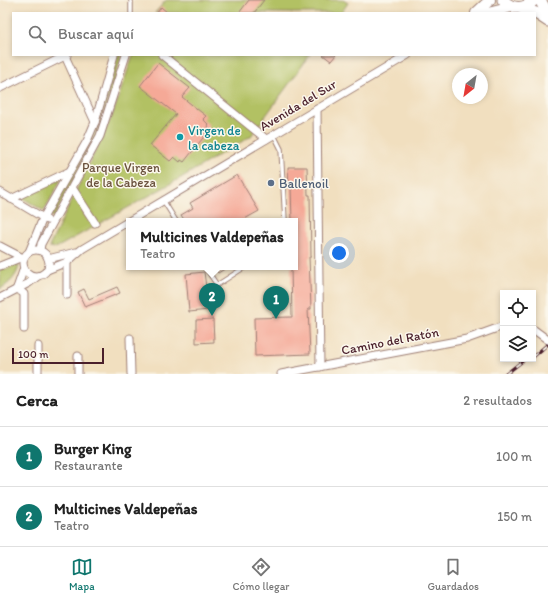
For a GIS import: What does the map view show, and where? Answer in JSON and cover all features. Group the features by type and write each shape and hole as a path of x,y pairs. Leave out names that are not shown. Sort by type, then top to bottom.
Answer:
{"main road":[{"path":"477,12 490,0"},
{"path":"491,12 512,5 526,7 534,0"},
{"path":"540,0 548,14"},
{"path":"512,5 533,12"},
{"path":"536,13 548,21"}],"street":[{"path":"0,88 64,56"},
{"path":"66,56 95,122"},
{"path":"0,266 22,258 29,252 43,218 87,141 95,122 114,56"},
{"path":"40,250 41,244 100,136 126,56"},
{"path":"163,56 266,139"},
{"name":"Avenida del Sur","path":"133,218 406,56"},
{"path":"317,109 320,367"},
{"path":"11,198 68,172"},
{"path":"72,189 95,223"},
{"path":"0,192 53,223"},
{"name":"Avenida del Sur","path":"47,270 67,262 78,251 126,222"},
{"path":"0,246 22,258"},
{"path":"29,252 40,250"},
{"path":"0,298 29,283 47,270 48,259 40,250"},
{"name":"Avenida del Sur","path":"48,259 78,251"},
{"path":"22,258 24,268 29,274 38,276"},
{"path":"67,262 67,295"},
{"path":"17,288 24,268"},
{"path":"17,288 24,294 24,329"},
{"name":"Camino del Ratón","path":"281,374 467,338 500,327"},
{"path":"536,331 548,340"},
{"path":"130,338 131,374"},
{"path":"38,346 38,374"},
{"path":"78,356 78,374"}],"lane":[{"path":"130,0 131,12"},
{"path":"274,135 281,149 285,218"},
{"path":"163,200 174,218"},
{"path":"207,270 217,285 240,270"}],"green space":[{"path":"166,0 343,0 348,3 342,12 156,12"},
{"path":"118,56 122,56 99,130 54,217 50,215 93,132 106,99"},
{"name":"Parque Virgen de la Cabeza","path":"133,56 309,56 251,136 179,179 56,248 49,247 112,116"},
{"path":"62,178 44,211 21,197"},
{"path":"16,264 19,266 18,270 9,282 0,289 0,268 8,269"}],"building":[{"path":"249,0 264,0 255,12 240,12"},
{"path":"161,7 167,12 158,12"},
{"path":"324,56 335,56 331,61"},
{"name":"Virgen de la cabeza","path":"158,63 190,88 182,97 206,116 203,119 209,125 208,127 210,129 184,162 181,160 180,162 174,157 170,161 150,145 176,114 140,86"},
{"path":"288,167 307,167 308,195 310,195 311,257 309,257 311,309 308,309 310,354 255,356 254,318 292,317 291,270 298,270 298,218 292,218 291,187 289,187"},
{"path":"237,175 259,211 246,218 183,218 181,215 193,208 190,203"},
{"path":"216,270 223,270 218,273"},
{"path":"204,272 209,310 189,312 186,274"},
{"path":"117,287 120,293 85,307 78,292 84,289 89,299"},
{"path":"213,319 214,342 196,343 196,320"}],"railway":[{"path":"536,354 548,344"},
{"path":"506,374 521,362"}],"place":[{"name":"Virgen de la cabeza","path":"180,137"},
{"name":"Ballenoil","path":"271,183"},
{"name":"Multicines Valdepeñas","path":"212,316"},
{"name":"Burger King","path":"276,319"}]}
